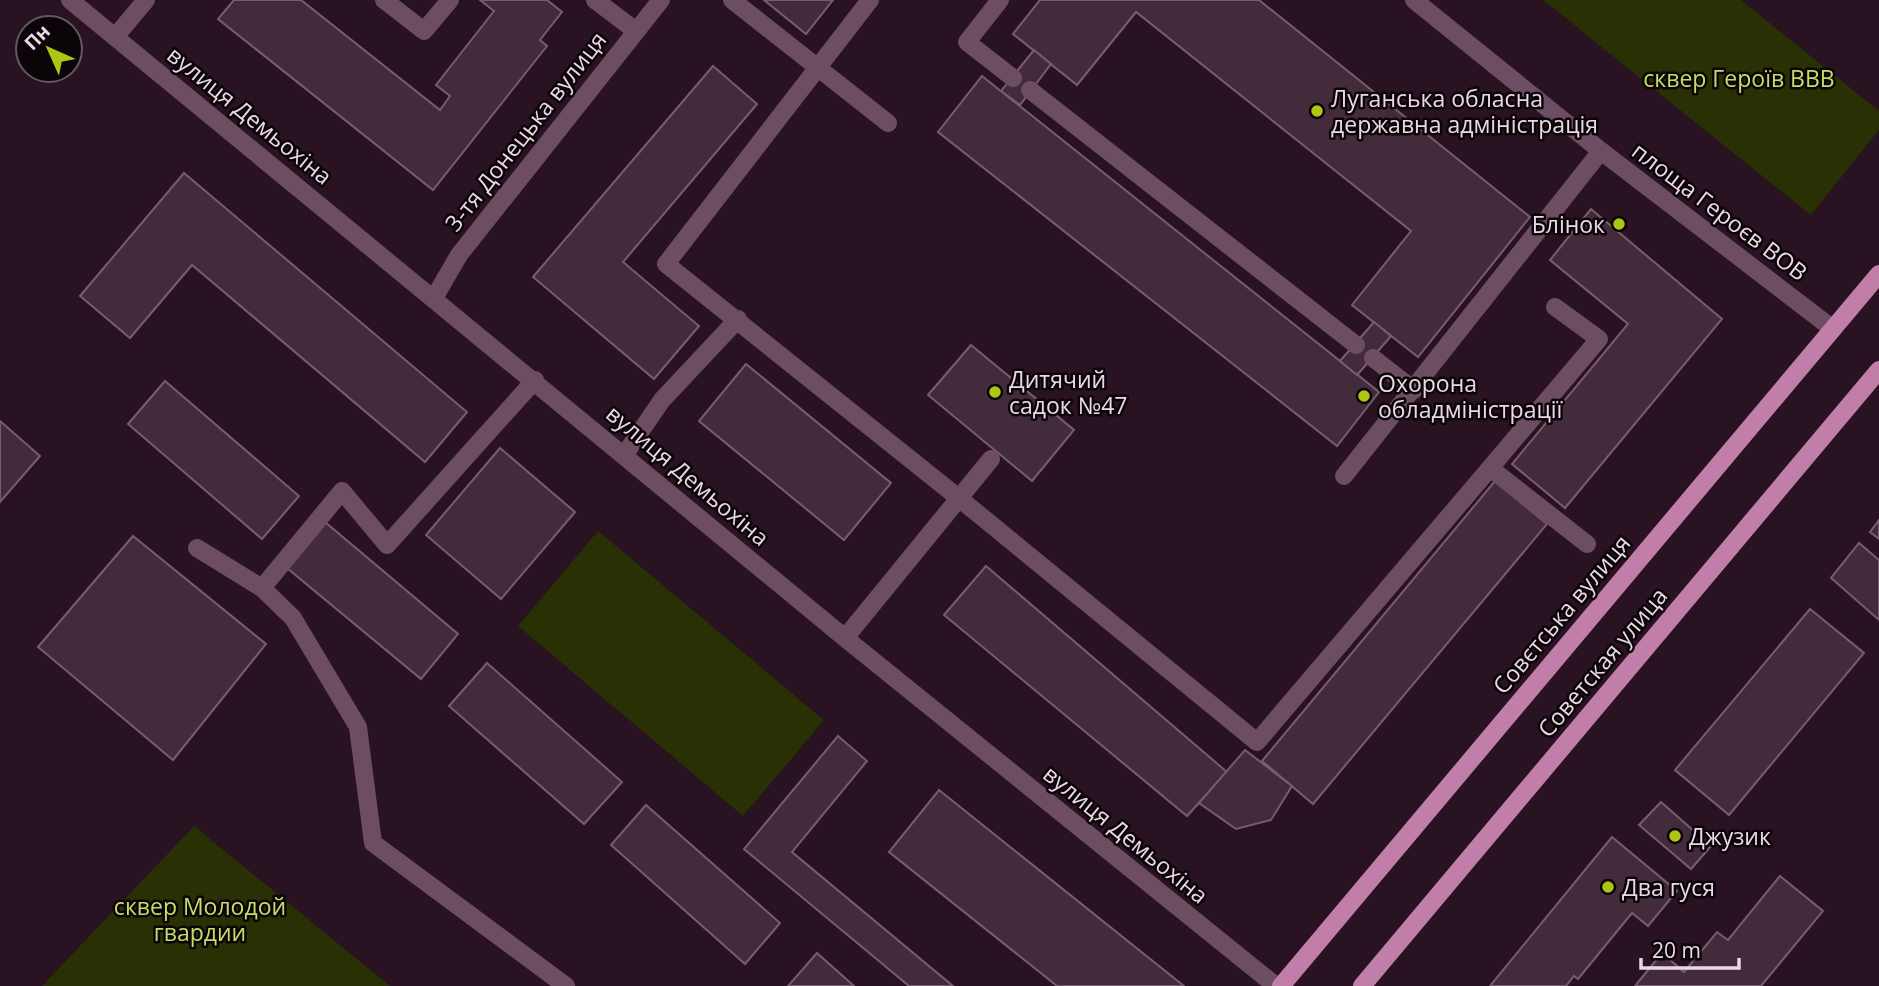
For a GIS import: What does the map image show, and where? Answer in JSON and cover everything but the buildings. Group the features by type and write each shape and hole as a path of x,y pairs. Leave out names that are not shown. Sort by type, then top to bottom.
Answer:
{"main road":[{"name":"Совєтська вулиця","path":"1278,986 1879,274"},
{"name":"Советская улица","path":"1362,986 1879,370"}],"street":[{"name":"вулиця Демьохіна","path":"70,0 625,454 845,638 1278,986"},
{"path":"115,37 146,0"},
{"path":"384,0 424,31 450,0"},
{"path":"595,0 636,31"},
{"name":"3-тя Донецька вулиця","path":"434,298 458,255 662,0"},
{"path":"732,0 888,123"},
{"path":"870,0 666,264 960,499 1256,742 1599,340 1555,307"},
{"path":"1000,0 967,42 1013,78"},
{"name":"площа Героєв ВОВ","path":"1414,0 1601,151 1833,329"},
{"path":"1030,90 1356,345"},
{"path":"1345,475 1601,151"},
{"path":"625,454 662,400 738,320"},
{"path":"1373,358 1414,390"},
{"path":"262,588 342,491 387,545 534,380"},
{"path":"845,638 991,459"},
{"path":"1490,468 1587,544"},
{"path":"197,548 262,588 292,618 358,727 373,843 566,986"}],"green space":[{"name":"сквер Героїв ВВВ","path":"1543,0 1741,0 1879,111 1879,130 1811,215"},
{"path":"598,531 824,720 743,816 518,626"},
{"name":"сквер Молодой гвардии","path":"194,826 390,986 42,986"}],"place":[{"name":"Луганська обласна державна адміністрація","path":"1317,111"},
{"name":"Блінок","path":"1619,224"},
{"name":"Дитячий садок №47","path":"995,392"},
{"name":"Охорона обладміністрації","path":"1364,396"},
{"name":"Джузик","path":"1675,836"},
{"name":"Два гуся","path":"1608,887"}]}
